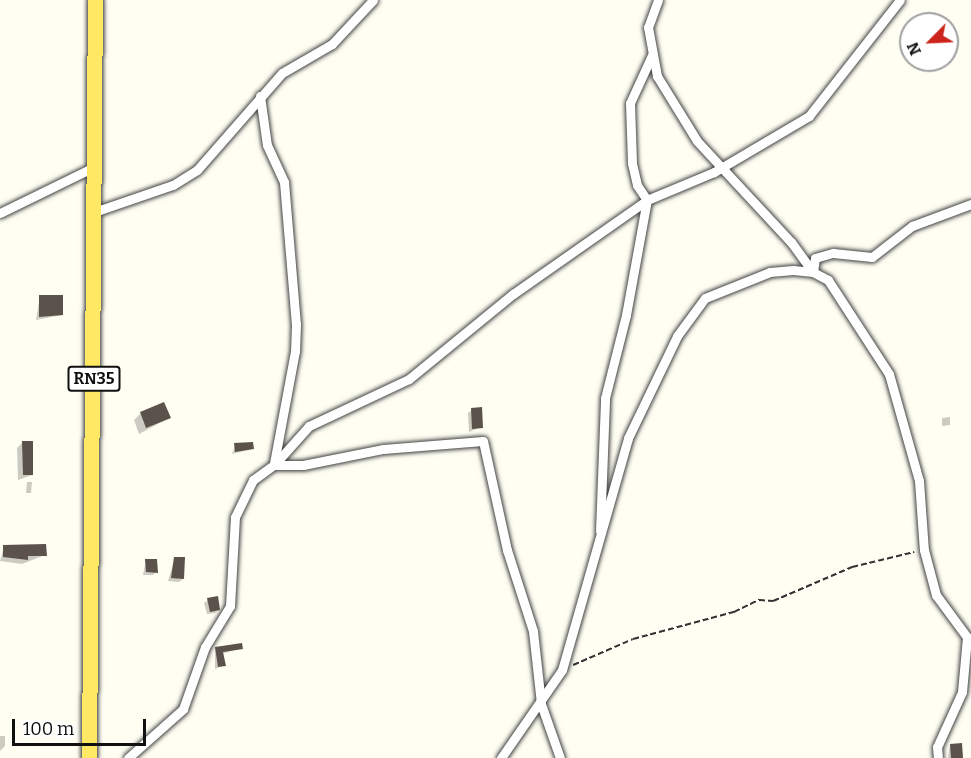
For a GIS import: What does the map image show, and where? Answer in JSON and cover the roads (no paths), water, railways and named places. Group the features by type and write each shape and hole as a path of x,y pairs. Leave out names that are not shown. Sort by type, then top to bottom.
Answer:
{"main road":[{"name":"RN35","path":"89,758 96,0"}],"street":[{"path":"658,0 648,27 657,76 697,141 723,167 813,272 828,280 850,309 889,374 919,481 924,550 936,596 969,637 962,692 938,747 938,758"},
{"path":"128,758 183,709 205,647 230,606 235,518 254,480 274,465 309,426 410,379 513,294 647,200 723,167 809,116 900,0"},
{"path":"94,212 173,185 197,170 282,73 332,44 370,2"},
{"path":"598,551 605,398 626,315 647,200 637,185 632,163 630,103 652,55"},
{"path":"260,96 267,145 284,182 296,324 291,380 274,465"},
{"path":"0,213 96,166"},
{"path":"813,272 815,258 833,253 872,257 912,226 971,204"},
{"path":"501,758 541,704 562,670 598,551 628,438 677,336 705,298 770,272 813,272"},
{"path":"274,465 303,465 383,449 483,441 507,550 533,631 541,704 560,758"}]}
